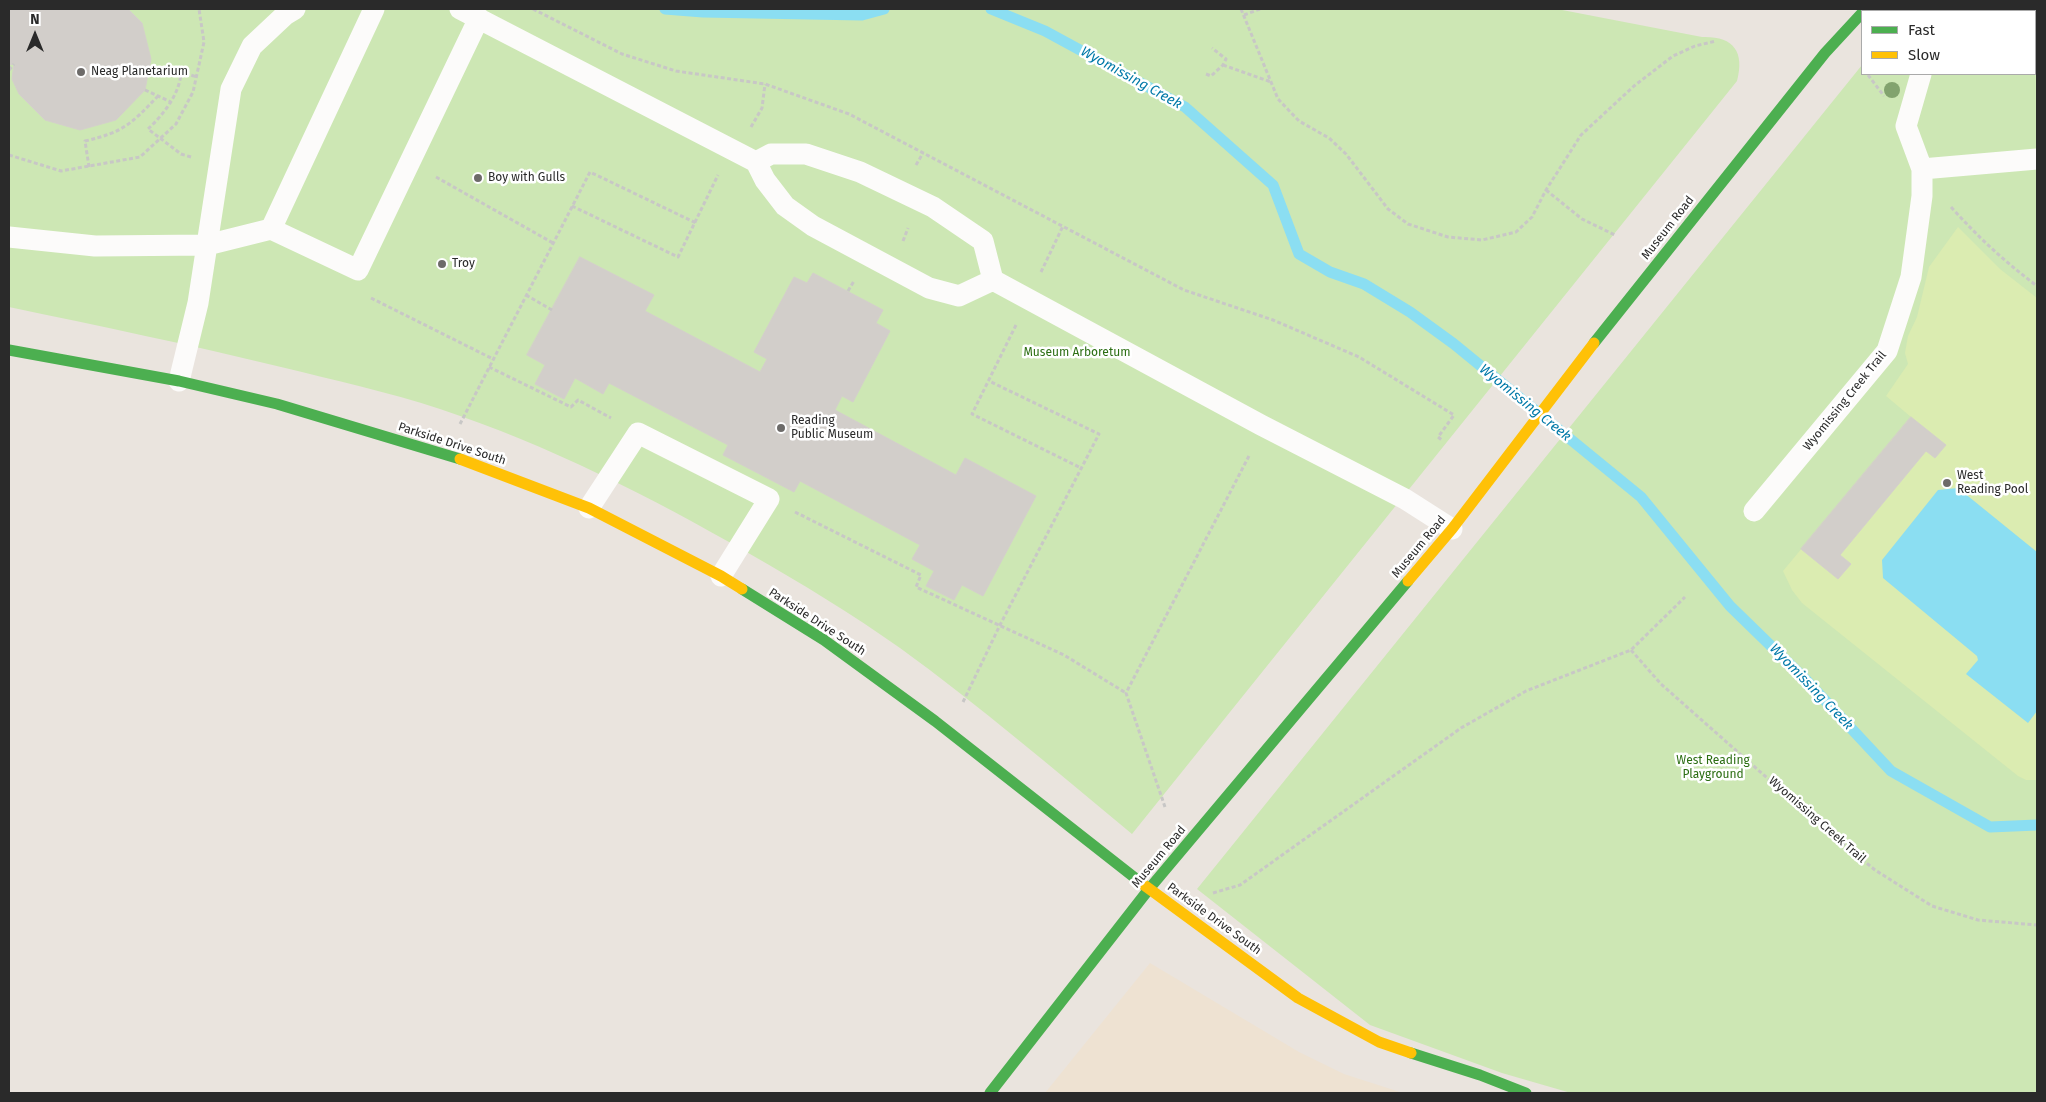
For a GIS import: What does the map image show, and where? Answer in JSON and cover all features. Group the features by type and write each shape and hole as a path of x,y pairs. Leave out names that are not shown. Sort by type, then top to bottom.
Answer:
{"street":[{"name":"Museum Road","path":"990,1093 1149,889 1452,529 1581,360 1825,53 1861,14"},
{"name":"Parkside Drive South","path":"9,350 179,381 278,404 472,463 589,508 721,576 824,640 919,710 1149,889 1298,998 1379,1042 1480,1075 1526,1093"}],"lane":[{"path":"179,381 198,303 231,89 252,46 285,15 295,9"},
{"path":"271,229 374,9"},
{"path":"9,237 95,246 207,245 271,229 358,270 409,162 469,13 756,162 765,180 785,206 814,226 929,288 959,296 993,280"},
{"name":"Wyomissing Creek Trail","path":"1754,512 1887,351 1910,277 1922,196 1922,169 1906,126 1921,75"},
{"path":"756,162 772,154 806,154 860,172 933,207 983,241 993,280 1261,424 1405,498 1452,529"},
{"path":"1922,169 2037,160"},
{"path":"589,508 638,432 769,499 721,576"}],"path":[{"path":"9,155 61,171 140,157 160,140 179,118 192,92 204,42 199,9"},
{"path":"532,9 622,54 676,71 765,84 849,114 1184,290 1273,320 1359,357 1454,415 1438,437 1443,441"},
{"path":"1241,9 1278,99 1298,121 1329,138 1346,154 1388,209 1408,224 1448,237 1482,240 1516,232 1532,217 1546,190 1581,135 1634,86 1673,56 1695,46 1716,41"},
{"path":"1244,15 1260,9"},
{"path":"1206,74 1211,76 1223,65 1226,59 1212,48"},
{"path":"9,70 14,64"},
{"path":"1223,65 1271,82"},
{"path":"181,76 171,102 161,117 148,129 160,140 181,154 218,167"},
{"path":"732,150 747,133 762,108 765,84"},
{"path":"145,90 171,102"},
{"path":"89,167 85,141 109,135 133,122 158,96"},
{"path":"913,169 923,153"},
{"path":"409,162 554,243"},
{"path":"1922,169 1949,205 1977,236 2004,262 2037,286"},
{"path":"458,427 590,172 696,223"},
{"path":"1546,190 1582,219 1615,235"},
{"path":"572,206 678,258 703,208"},
{"path":"358,270 367,296 493,359"},
{"path":"526,295 552,310"},
{"path":"996,366 972,414 1081,468"},
{"path":"489,367 571,407 578,400 638,432"},
{"path":"962,704 1000,625 1099,434 988,381"},
{"path":"1126,693 1255,446"},
{"path":"769,499 921,575 916,587 1064,655 1126,693 1164,807"},
{"path":"1213,893 1240,885 1461,728 1526,692 1631,650 1686,597"},
{"name":"Wyomissing Creek Trail","path":"1631,650 1661,684 1818,823 1875,870 1932,906 1978,920 2037,925"}],"shaded area":[{"path":"1150,963 1299,1052 1344,1074 1403,1093 1045,1093"}],"green space":[{"name":"Museum Arboretum","path":"9,9 1557,9 1702,37 1722,39 1734,47 1738,54 1739,70 1737,81 1132,834 989,716 882,635 750,554 675,512 598,474 480,423 401,397 213,351 9,307"},
{"name":"West Reading Playground","path":"2037,44 2037,1093 1571,1093 1502,1073 1370,1025 1197,889 1861,66 1861,75 2036,75"},
{"name":"West Reading Pool","path":"1958,227 2000,269 2037,298 2037,780 2026,780 2018,776 1802,603 1792,590 1783,571 1911,417 1886,396 1908,364 1905,353 1908,336 1917,317 1929,267"}],"water":[{"path":"1958,488 2037,552 2037,711 2028,723 1966,674 1978,660 1977,656 1883,578 1882,560 1938,490"}],"building":[{"name":"Neag Planetarium","path":"9,9 128,9 142,23 151,59 145,90 116,120 80,130 45,120 19,94 12,79 14,64 9,65"},
{"name":"Reading Public Museum","path":"580,257 654,295 645,311 760,372 767,359 754,352 794,277 807,283 813,273 883,310 876,323 890,331 853,402 842,396 835,410 956,475 965,458 1036,496 983,596 962,585 954,600 926,586 934,571 912,559 920,545 800,481 794,492 723,455 728,445 609,383 603,394 575,378 564,399 535,384 545,365 527,355"},
{"path":"1911,417 1946,445 1935,458 1926,451 1840,555 1851,564 1838,579 1801,549"}],"waterway":[{"name":"Wyomissing Creek","path":"665,9 703,12 862,15 884,9"},
{"name":"Wyomissing Creek","path":"991,9 1045,31 1185,107 1273,185 1299,254 1330,272 1364,284 1410,312 1454,344 1641,497 1730,606 1806,680 1891,771 1990,827 2037,825"}],"traffic: fast":[{"path":"1594,343 1825,53 1861,14"},
{"path":"9,350 179,381 277,404 460,459"},
{"path":"990,1093 1149,889 1408,581"},
{"path":"742,589 824,640 935,721 1144,885"},
{"path":"1411,1053 1480,1075 1526,1093"}],"traffic: slow":[{"path":"1408,581 1452,529 1594,343"},
{"path":"460,459 589,508 721,576 742,589"},
{"path":"1144,885 1298,998 1379,1042 1411,1053"}],"place":[{"name":"Neag Planetarium","path":"81,72"},
{"name":"Boy with Gulls","path":"478,178"},
{"name":"Troy","path":"442,264"},
{"name":"Reading Public Museum","path":"781,428"},
{"name":"West Reading Pool","path":"1947,483"}]}
